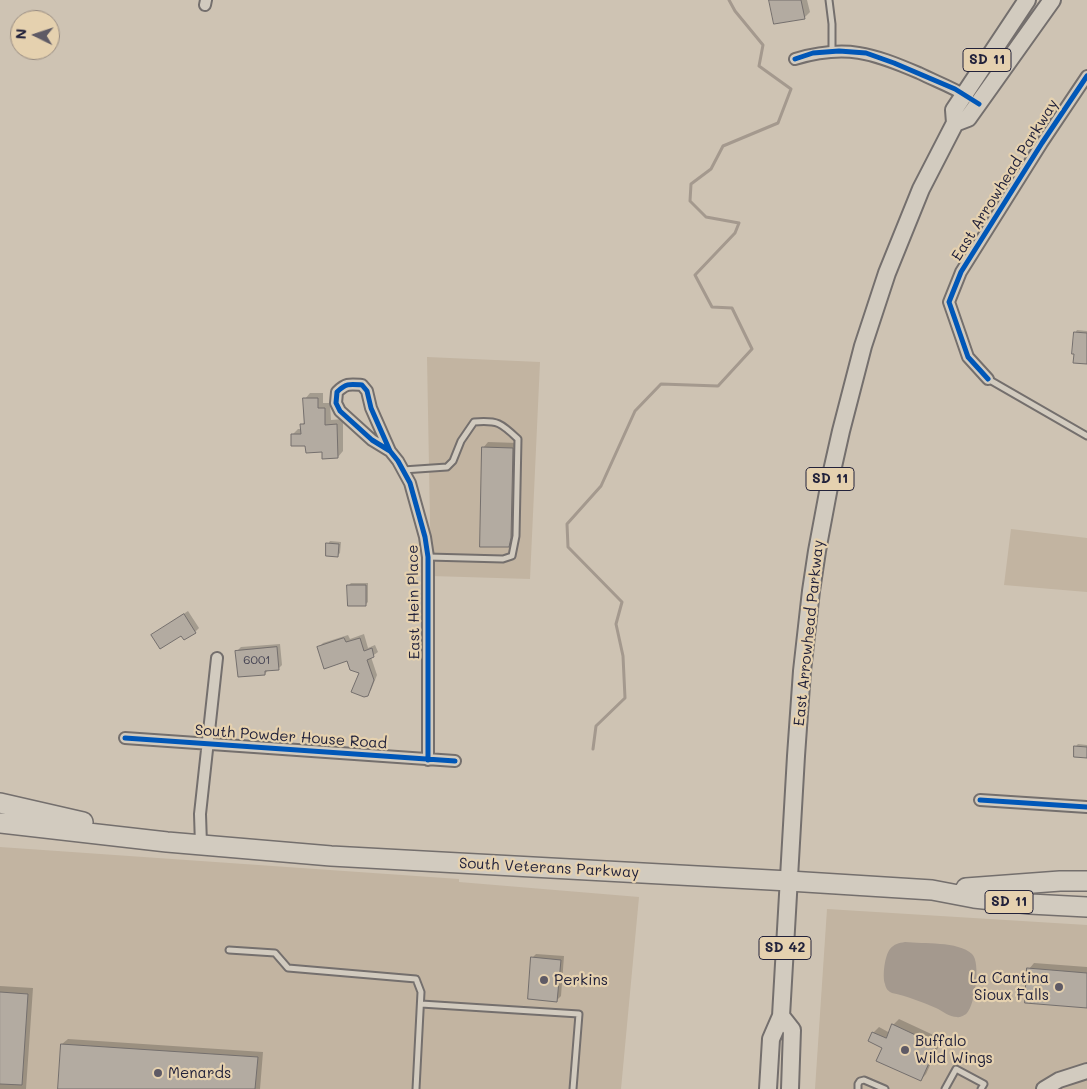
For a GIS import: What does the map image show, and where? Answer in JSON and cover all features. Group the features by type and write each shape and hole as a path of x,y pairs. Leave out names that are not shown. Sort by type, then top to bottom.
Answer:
{"highway":[{"path":"0,803 167,842"},
{"path":"0,823 167,842"},
{"name":"South Veterans Parkway","path":"167,842 341,857 932,890 974,898 1087,907"},
{"name":"South Veterans Parkway","path":"932,890 1060,881 1087,881"}],"main road":[{"name":"East Arrowhead Parkway","path":"768,1089 771,1039 781,1016 794,776 802,671 817,551 841,431 863,346 887,273 921,189 955,123 954,110 1027,0"},
{"name":"East Arrowhead Parkway","path":"955,123 968,118 1052,0"},
{"path":"781,1016 792,1030 790,1089"}],"street":[{"path":"795,59 814,53 839,51 866,53 954,89 979,104"},
{"name":"East Arrowhead Parkway","path":"988,379 968,357 949,302 961,272 1046,137 1087,76"},
{"name":"East Hein Place","path":"390,451 372,440 340,411 336,402 337,392 344,385 362,385 366,391 371,408 390,451 410,483 425,537 428,557 428,760"},
{"path":"200,845 200,814 217,658"},
{"name":"South Powder House Road","path":"126,738 455,762"},
{"path":"980,800 1087,807"},
{"path":"1044,1089 1059,1080 1087,1071"}],"lane":[{"path":"829,0 832,24 832,52"},
{"path":"988,379 1087,436"},
{"path":"403,470 447,467 453,461 461,441 474,422 501,423 518,439 516,536 512,556 503,559 428,557"},
{"path":"229,950 275,953 288,968 416,979 421,992 416,1089"},
{"path":"421,1004 579,1014 573,1089"},
{"path":"945,1089 956,1069 984,1084 981,1089"},
{"path":"858,1089 858,1084 864,1080 885,1089"}],"shaded area":[{"path":"427,357 540,362 530,579 431,576"},
{"path":"1011,529 1087,538 1087,592 1004,585"},
{"path":"0,847 459,879 459,882 639,897 621,1089 0,1089"},
{"path":"827,909 1087,925 1087,1089 815,1089"},
{"path":"905,942 949,945 966,950 972,954 976,965 976,984 970,1008 966,1014 960,1017 951,1016 939,1009 887,990 884,980 884,966 887,956 893,946"}],"building":[{"path":"769,0 801,0 805,19 774,24"},
{"path":"1074,332 1087,333 1087,364 1073,363"},
{"path":"303,398 318,398 318,408 325,408 325,425 337,424 338,458 322,459 322,452 306,453 305,446 291,446 291,434 301,434 300,424 304,424"},
{"path":"482,447 513,448 511,538 509,547 480,547"},
{"path":"326,543 339,544 338,557 326,556"},
{"path":"347,585 366,585 366,606 348,606"},
{"path":"184,614 196,633 184,640 181,636 160,649 151,635"},
{"path":"344,638 346,642 360,638 364,651 372,648 374,657 367,660 374,680 368,696 364,697 351,692 359,673 350,670 347,661 324,669 317,647"},
{"path":"277,647 279,670 265,671 265,675 238,677 235,651"},
{"path":"1074,746 1087,747 1087,758 1074,757"},
{"name":"Perkins","path":"531,957 561,960 557,1002 528,999"},
{"path":"1027,968 1087,973 1087,1008 1025,1003"},
{"path":"0,992 28,994 22,1085 0,1084"},
{"path":"892,1024 937,1045 921,1081 876,1061 882,1048 868,1041 872,1032 886,1038"},
{"name":"Menards","path":"61,1044 258,1057 255,1089 58,1089"}],"waterway":[{"path":"593,749 596,726 625,698 623,656 616,624 622,602 568,547 567,524 601,486 635,411 661,384 718,386 752,349 732,308 712,307 695,275 735,233 739,223 706,217 690,201 691,184 711,169 723,146 778,123 791,89 759,66 763,45 735,11 729,0"}],"cycle path":[{"path":"795,59 813,53 839,51 866,53 955,89 979,104"},
{"path":"988,379 968,357 949,302 961,272 1042,143 1087,76"},
{"path":"390,451 372,440 340,411 336,403 337,392 340,389 348,385 362,385 367,391 371,408 390,451 410,483 425,537 428,557 428,760"},
{"path":"125,738 455,761"},
{"path":"980,800 1087,807"}],"place":[{"name":"Perkins","path":"544,980"},
{"name":"La Cantina Sioux Falls","path":"1059,987"},
{"name":"Buffalo Wild Wings","path":"905,1050"},
{"name":"Menards","path":"158,1073"}]}
